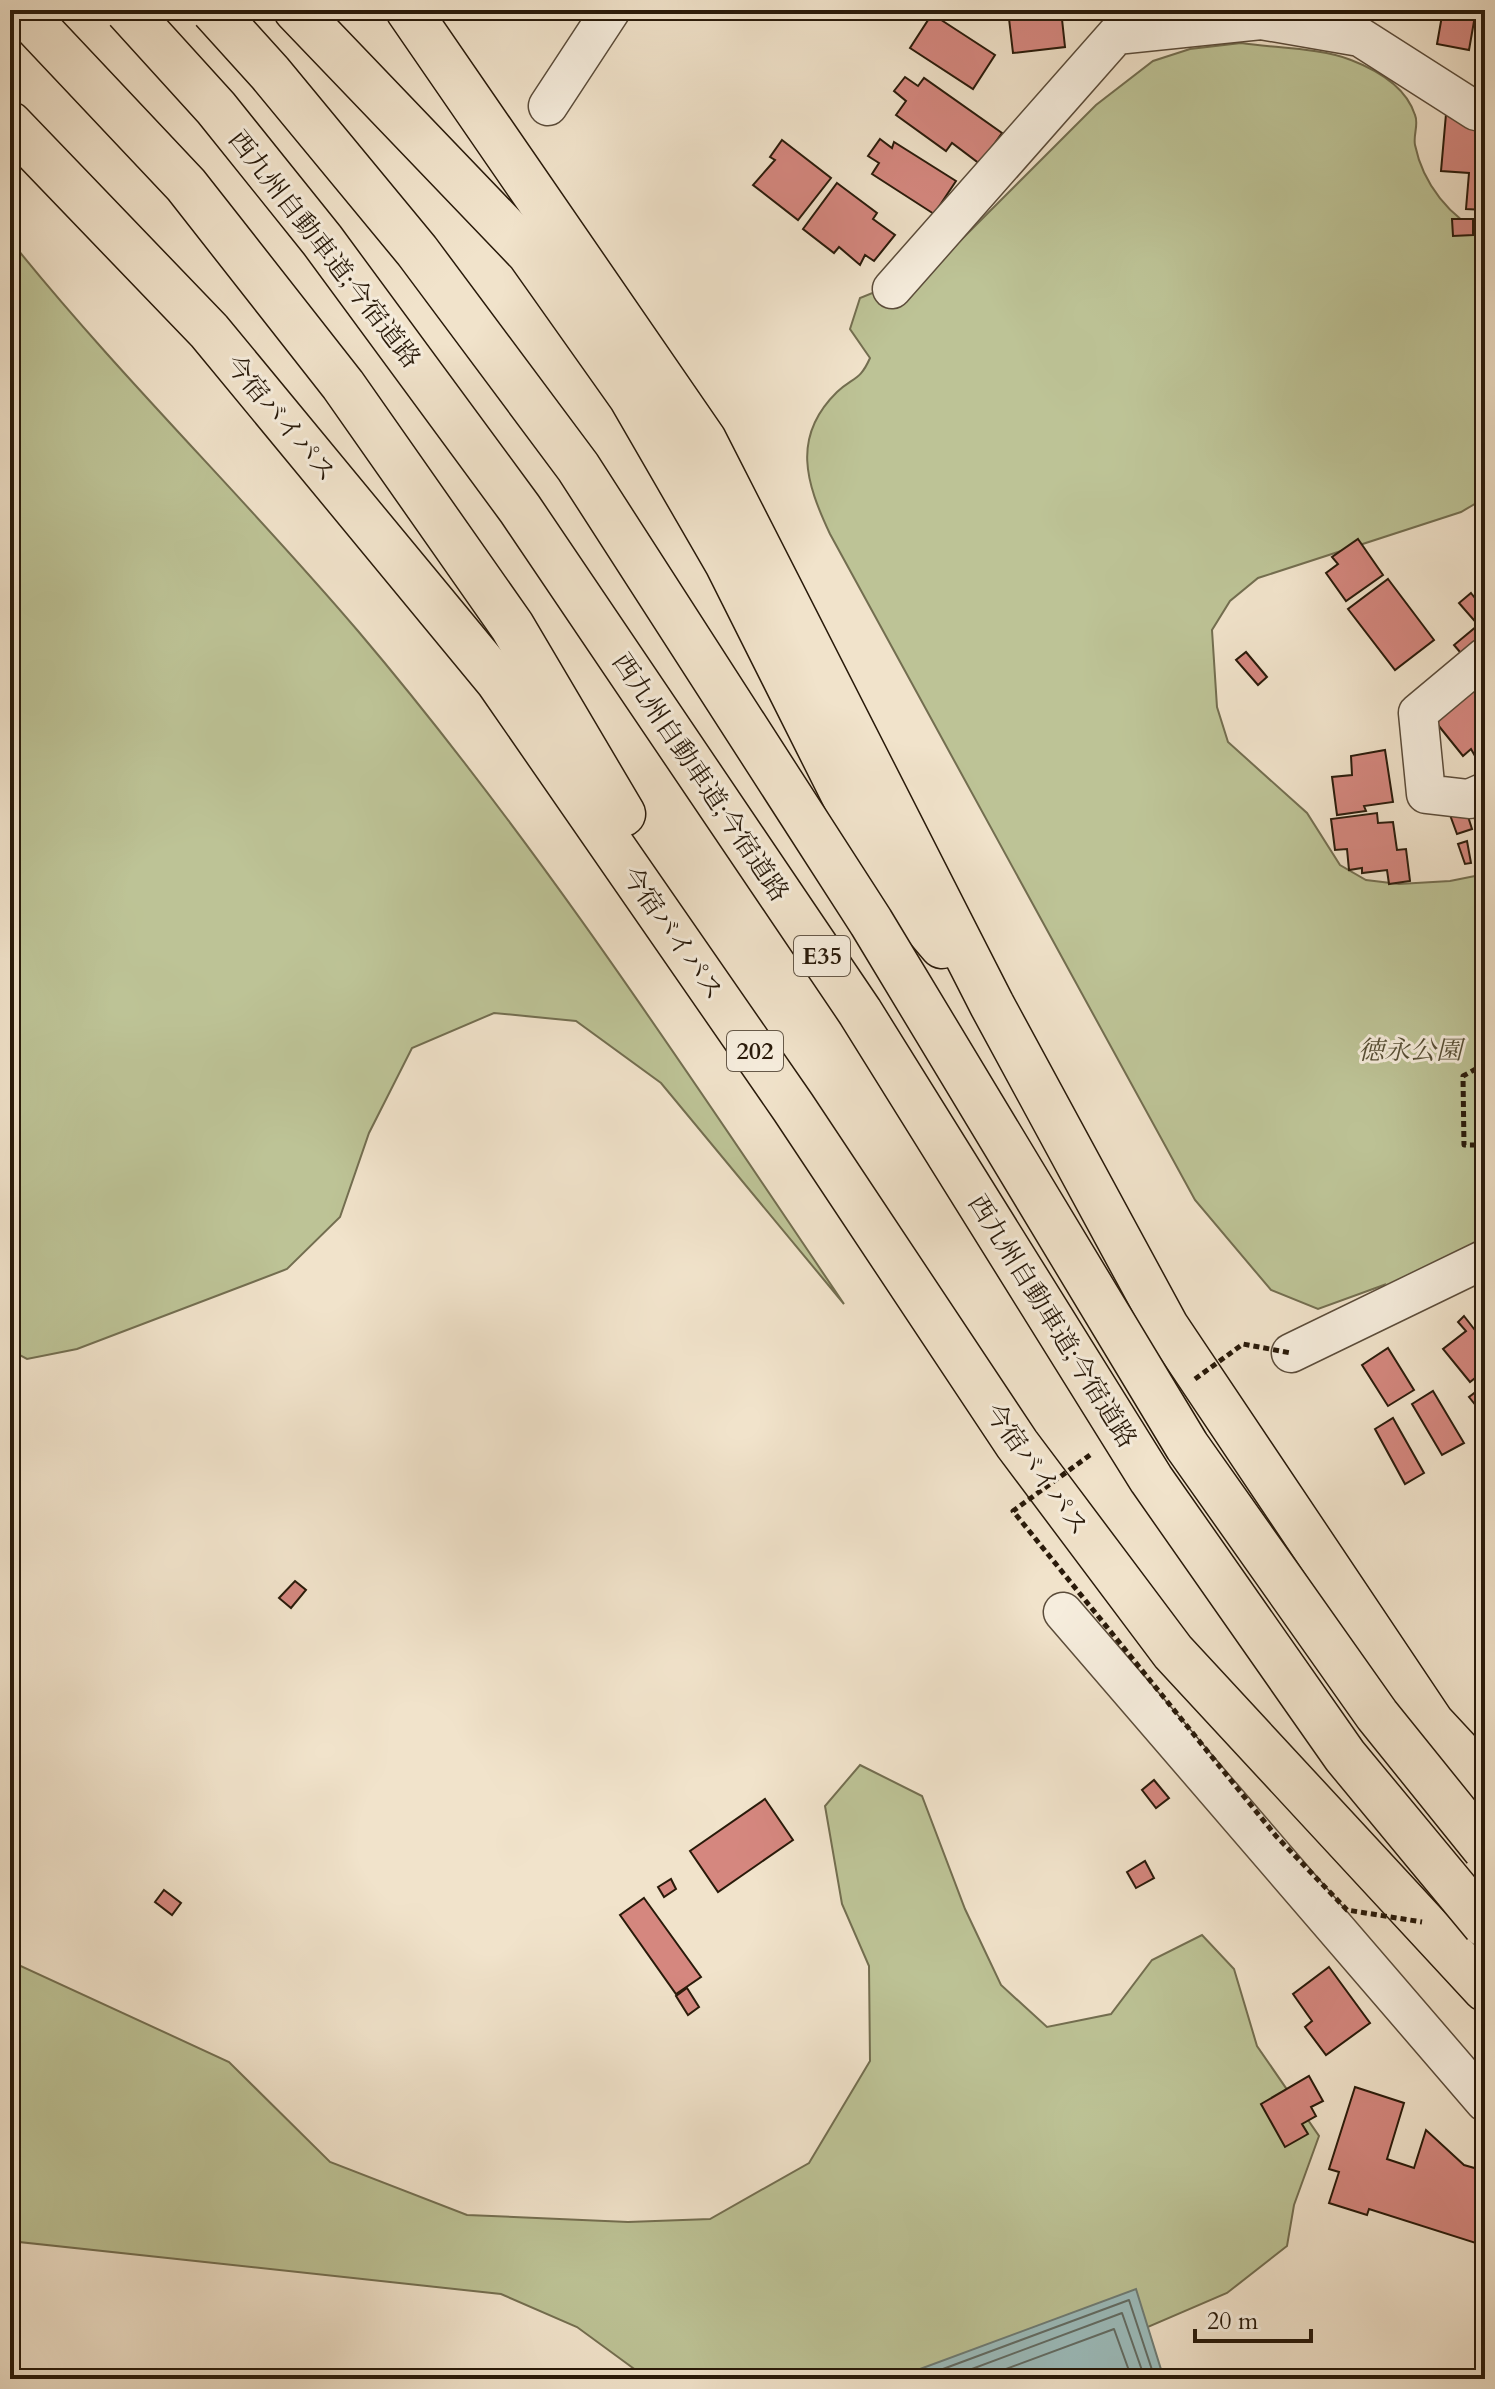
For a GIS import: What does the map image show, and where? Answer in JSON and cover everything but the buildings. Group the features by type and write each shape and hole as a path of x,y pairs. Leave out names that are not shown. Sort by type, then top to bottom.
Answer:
{"highway":[{"path":"21,10 186,185 378,436 512,626 793,1107"},
{"name":"西九州自動車道;今宿道路","path":"127,10 216,108 322,240 520,509 860,1012 1151,1479 1345,1756 1485,1925"},
{"name":"西九州自動車道;今宿道路","path":"213,10 270,73 417,251 578,467 871,922 1187,1446 1377,1715 1485,1849"},
{"path":"296,10 529,253 631,397 727,563 886,880 992,1005"},
{"path":"408,10 704,440 992,1005 1166,1326 1432,1723 1485,1780"},
{"name":"今宿バイパス","path":"10,124 209,331 498,681 793,1107 1017,1444 1173,1652 1485,1989"}],"street":[{"path":"548,106 611,10"},
{"path":"892,289 1115,23 1261,15 1360,37 1476,111 1485,112"},
{"path":"1485,657 1418,713 1426,794 1469,799 1485,792"},
{"path":"1291,1353 1485,1259"},
{"path":"1063,1612 1485,2102"}],"path":[{"path":"1485,1064 1463,1076 1464,1145 1485,1145"},
{"path":"1192,1381 1243,1344 1291,1353"},
{"path":"1103,1446 1013,1511 1276,1836 1347,1910 1422,1922"}],"green space":[{"name":"徳永公園","path":"1241,43 1339,56 1371,69 1398,88 1415,115 1415,145 1431,186 1460,219 1485,234 1485,498 1461,512 1258,578 1230,601 1212,630 1217,707 1228,742 1307,813 1340,865 1366,880 1399,884 1450,881 1485,874 1485,1249 1381,1290 1384,1285 1318,1309 1271,1290 1195,1200 830,534 814,497 807,461 813,426 823,409 837,392 859,375 870,358 850,329 860,298 932,269 1096,105 1153,61 1190,49"},
{"path":"10,240 94,340 315,582 424,711 550,876 844,1304 661,1083 576,1021 494,1013 412,1048 369,1133 340,1217 287,1269 77,1349 27,1359 10,1350"},
{"path":"860,1765 922,1796 965,1909 1001,1985 1047,2027 1111,2014 1152,1960 1202,1935 1234,1969 1257,2046 1319,2136 1294,2205 1287,2246 1227,2293 1027,2379 648,2379 577,2327 501,2294 10,2241 10,1961 229,2062 330,2162 467,2215 628,2222 710,2219 809,2163 870,2061 869,1966 842,1904 825,1806"}],"water":[{"path":"1136,2289 1164,2379 893,2379"}]}
